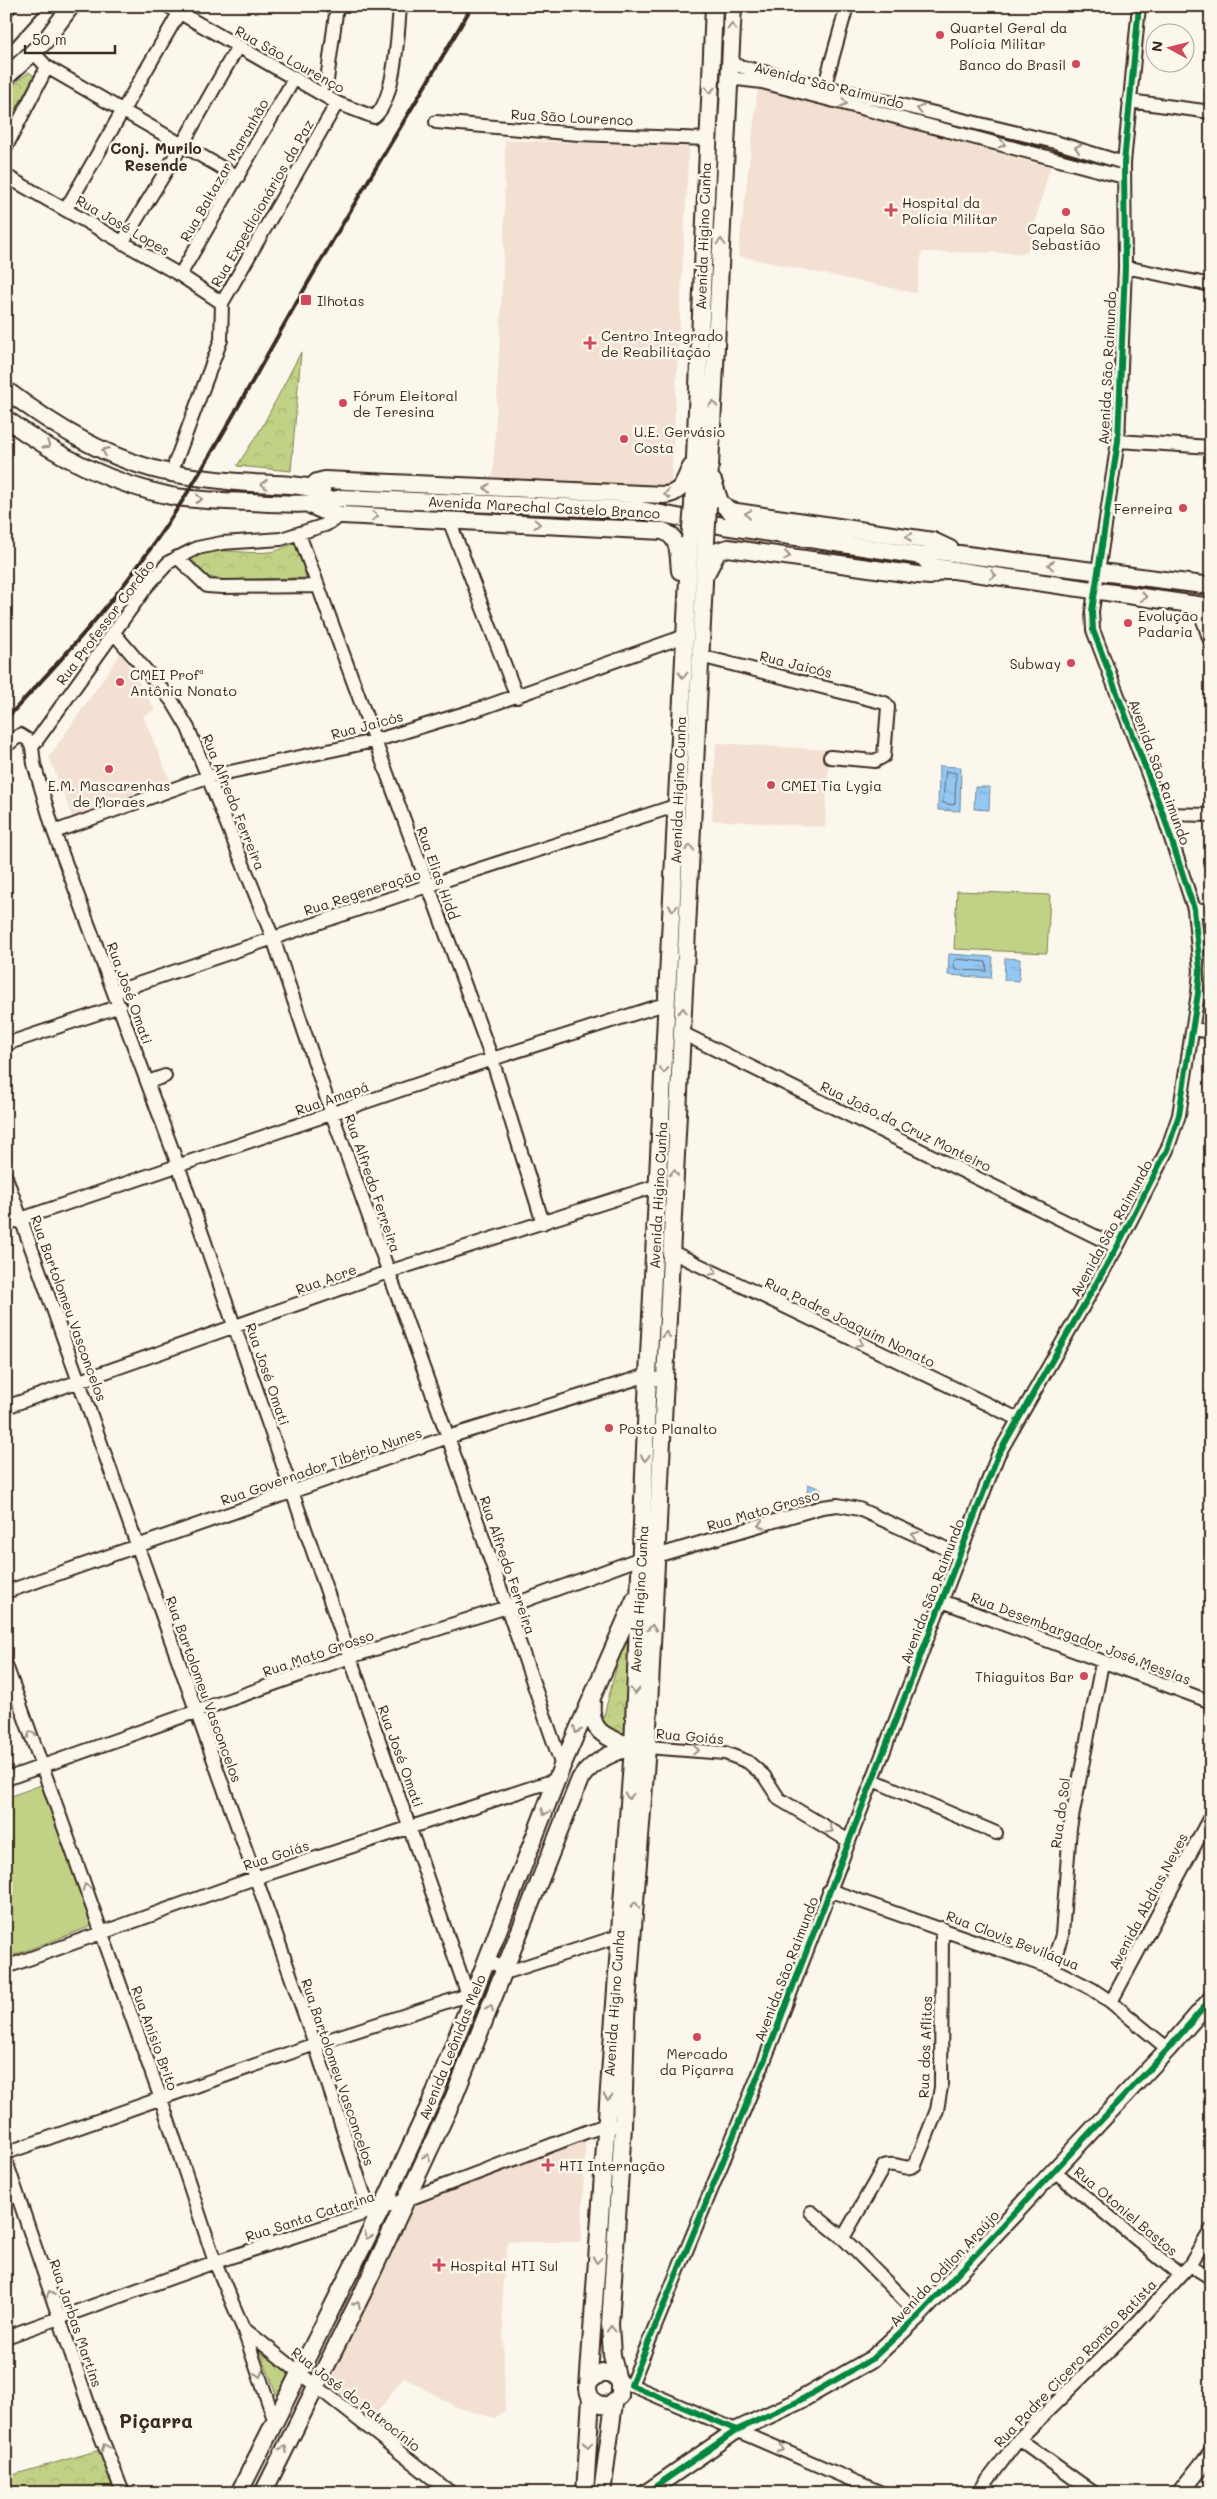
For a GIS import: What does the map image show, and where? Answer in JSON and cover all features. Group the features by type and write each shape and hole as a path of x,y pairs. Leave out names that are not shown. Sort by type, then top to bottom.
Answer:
{"main road":[{"path":"6,35 32,6"},
{"path":"6,77 34,53 71,6"},
{"name":"Avenida Higino Cunha","path":"585,2493 619,1936 640,1747 639,1590 649,1557 648,1375 678,805 687,590 698,540 700,505 694,458 714,6"},
{"name":"Avenida Higino Cunha","path":"700,505 710,472 733,6"},
{"name":"Avenida Marechal Castelo Branco","path":"6,390 61,429 106,452 146,466 170,473 230,481 312,487 342,498"},
{"name":"Avenida Marechal Castelo Branco","path":"6,419 54,450 98,473 139,489 174,496 310,505 342,498 641,510 724,526 922,556"},
{"path":"312,487 317,482 325,480 671,495 678,492 682,486 694,458"},
{"path":"710,472 720,502 730,511 933,541 948,546 953,553"},
{"path":"310,505 326,512 342,515 663,531 673,536 677,543 680,570 687,590"},
{"name":"Avenida Higino Cunha","path":"623,2383 612,2355 610,2324 623,2126 649,1557 664,1384 682,1033 704,578 698,540"},
{"path":"704,578 718,551 728,548 918,576 930,576 945,568"},
{"path":"1204,606 933,567 922,556 936,551 1099,570 1211,586"},
{"name":"Avenida Leônidas Melo","path":"239,2493 299,2375 376,2210 435,2092 471,1994 488,1961 560,1773 639,1590"},
{"path":"593,1695 591,1714 596,1729 610,1738 640,1747"},
{"name":"Avenida Leônidas Melo","path":"263,2493 406,2200 454,2097 506,1970 580,1779 600,1760 640,1747"},
{"name":"Avenida Odilon Araújo","path":"646,2493 737,2430 797,2402 864,2363 919,2315 1168,2049 1211,1999"},
{"path":"602,2493 614,2403 620,2396 623,2383 608,2372 602,2372 590,2390 599,2405 614,2403"},
{"path":"1180,2493 1211,2454"}],"street":[{"name":"Rua São Lourenço","path":"168,6 337,103 374,117 385,103 393,64 400,6"},
{"path":"325,95 338,6"},
{"path":"823,92 847,6"},
{"name":"Avenida São Raimundo","path":"623,2383 765,2059 998,1455 1116,1247 1167,1150 1179,1115 1194,1029 1200,970 1194,909 1163,814 1093,630 1092,611 1118,441 1125,267 1124,163 1128,101 1139,6"},
{"path":"66,209 180,14"},
{"path":"122,243 182,145 238,46"},
{"path":"34,53 47,66 238,177"},
{"path":"6,147 47,66"},
{"name":"Avenida São Raimundo","path":"729,71 762,82 823,92 1055,142 1124,163"},
{"name":"Rua Baltazar Maranhão","path":"180,275 294,79"},
{"name":"Avenida São Raimundo","path":"823,92 1124,177"},
{"path":"1128,101 1211,112"},
{"name":"Rua Expedicionários da Paz","path":"175,463 221,340 222,303 337,103"},
{"name":"Rua São Lourenco","path":"436,122 578,134 707,139"},
{"name":"Rua José Lopes","path":"6,176 180,275 222,303"},
{"path":"1125,267 1211,285"},
{"path":"1118,441 1211,447"},
{"path":"299,534 325,525 342,515"},
{"path":"449,520 517,697"},
{"name":"Rua Professor Cordão","path":"32,748 113,632 147,586 169,562 197,548 222,543 281,539 299,534"},
{"name":"Rua Elias Hidd","path":"299,534 492,1059 543,1223"},
{"path":"177,557 207,586 222,588 318,586"},
{"path":"1204,606 1211,644"},
{"name":"Rua Alfredo Ferreira","path":"113,632 172,702 188,728 272,938 332,1114 507,1607 560,1773"},
{"name":"Rua Jaicós","path":"54,832 207,777 374,741 517,697 685,636"},
{"name":"Rua Jaicós","path":"700,656 885,703 888,707 884,756 880,760 830,757"},
{"path":"6,746 20,735 28,740 32,748"},
{"name":"Rua José Omati","path":"32,748 34,764 54,832 178,1165 350,1657 471,1994"},
{"name":"Rua Regeneração","path":"114,992 427,886 678,805"},
{"path":"1163,814 1211,815"},
{"path":"1194,909 1211,911"},
{"name":"Rua Amapá","path":"6,1224 492,1059 668,1003"},
{"path":"6,1044 120,1006"},
{"path":"1194,1029 1211,1032"},
{"name":"Rua João da Cruz Monteiro","path":"682,1033 1116,1247"},
{"path":"148,1082 165,1076"},
{"name":"Rua Bartolomeu Vasconcelos","path":"6,1177 255,1878 376,2210"},
{"name":"Rua Acre","path":"6,1407 236,1328 388,1272 659,1185"},
{"name":"Rua Padre Joaquim Nonato","path":"670,1251 1018,1419"},
{"path":"648,1375 664,1384"},
{"name":"Rua Governador Tibério Nunes","path":"6,1592 448,1437 648,1375"},
{"name":"Rua Mato Grosso","path":"6,1779 350,1657 507,1607 649,1557 822,1507 838,1506 859,1510 960,1555"},
{"name":"Rua Desembargador José Messias","path":"942,1602 1211,1702"},
{"name":"Rua do Sol","path":"1051,1968 1062,1935 1070,1828 1102,1663"},
{"name":"Rua Anísio Brito","path":"6,1665 161,2099 215,2262 243,2328 275,2422"},
{"name":"Rua Goiás","path":"640,1747 725,1753 737,1756 764,1776 779,1799 849,1841"},
{"name":"Rua Goiás","path":"6,1967 255,1878 411,1827 560,1773"},
{"path":"873,1780 996,1833"},
{"name":"Avenida Abdias Neves","path":"1111,2002 1211,1815"},
{"name":"Rua Clovis Beviláqua","path":"829,1890 942,1928 1051,1968 1092,1989 1111,2002 1168,2049"},
{"name":"Rua dos Aflitos","path":"843,2238 884,2166 892,2164 906,2168 915,2165 937,2110 942,2064 942,1928"},
{"path":"488,1961 506,1970 515,1970 619,1936"},
{"path":"6,2153 315,2044 471,1994"},
{"name":"Rua Santa Catarina","path":"6,2337 215,2262 406,2200 606,2125 623,2126"},
{"name":"Rua Jarbas Martins","path":"6,2160 58,2319 123,2493"},
{"name":"Rua Otoniel Bastos","path":"1053,2170 1180,2275"},
{"path":"811,2212 843,2238 919,2315"},
{"name":"Rua Padre Cicero Romão Batista","path":"978,2493 1019,2439 1138,2322 1190,2265 1211,2230"},
{"path":"1190,2265 1211,2278"},
{"name":"Rua José do Patrocínio","path":"243,2328 299,2375 316,2386 451,2493"},
{"path":"623,2383 882,2493"},
{"path":"1019,2439 1094,2493"}],"shaded area":[{"name":"Hospital da Polícia Militar","path":"758,88 1050,167 1027,253 922,252 916,293 738,256"},
{"path":"505,140 689,147 671,484 665,487 493,480 504,248"},
{"name":"E.M. Mascarenhas de Moraes","path":"121,653 155,710 143,716 170,780 73,818 49,757"},
{"name":"CMEI Tia Lygia","path":"716,743 829,750 825,827 712,820"},
{"name":"Hospital HTI Sul","path":"586,2132 581,2242 508,2242 502,2289 505,2410 495,2418 456,2407 404,2377 367,2425 315,2383 407,2195"}],"green space":[{"path":"29,72 34,76 6,127 6,90"},
{"path":"301,352 291,471 237,466 262,427"},
{"path":"297,542 306,578 219,580 204,575 190,556 209,551 271,552"},
{"path":"957,891 1050,895 1047,953 954,949"},
{"path":"627,1635 629,1718 626,1735 612,1730 603,1719 624,1638"},
{"path":"41,1785 92,1926 6,1958 6,1798"},
{"path":"260,2351 296,2375 279,2402"},
{"path":"103,2449 117,2489 105,2493 6,2493 6,2477"}],"water":[{"path":"939,766 961,767 960,811 938,810"},
{"path":"975,787 990,787 989,810 974,809"},
{"path":"949,954 993,957 991,978 948,975"},
{"path":"1005,958 1020,959 1019,981 1004,980"},
{"path":"808,1484 821,1489 820,1498 806,1502"}],"railway":[{"path":"6,719 108,604 171,519 215,447 319,265 472,6"}],"cycle path":[{"path":"737,2430 631,2385 765,2059 998,1455 1117,1247 1167,1150 1179,1115 1200,970 1194,909 1163,814 1093,630 1092,611 1118,441 1125,267 1124,163 1139,6"},
{"path":"646,2493 737,2430 797,2402 872,2359 919,2315 1168,2049 1211,1999"}],"place":[{"name":"Quartel Geral da Polícia Militar","path":"940,35"},
{"name":"Banco do Brasil","path":"1076,64"},
{"name":"Hospital da Polícia Militar","path":"891,210"},
{"name":"Capela São Sebastião","path":"1066,212"},
{"name":"Ilhotas","path":"306,300"},
{"name":"Centro Integrado de Reabilitação","path":"590,343"},
{"name":"Fórum Eleitoral de Teresina","path":"343,403"},
{"name":"U.E. Gervásio Costa","path":"624,439"},
{"name":"Ferreira","path":"1183,508"},
{"name":"Evolução Padaria","path":"1128,623"},
{"name":"Subway","path":"1071,663"},
{"name":"CMEI Profª Antônia Nonato","path":"120,682"},
{"name":"E.M. Mascarenhas de Moraes","path":"109,769"},
{"name":"CMEI Tia Lygia","path":"771,785"},
{"name":"Posto Planalto","path":"609,1428"},
{"name":"Thiaguitos Bar","path":"1084,1676"},
{"name":"Mercado da Piçarra","path":"697,2037"},
{"name":"HTI Internação","path":"548,2165"},
{"name":"Hospital HTI Sul","path":"439,2265"}],"district":[{"name":"Conj. Murilo Resende","path":"156,156"},
{"name":"Piçarra","path":"156,2420"}]}
